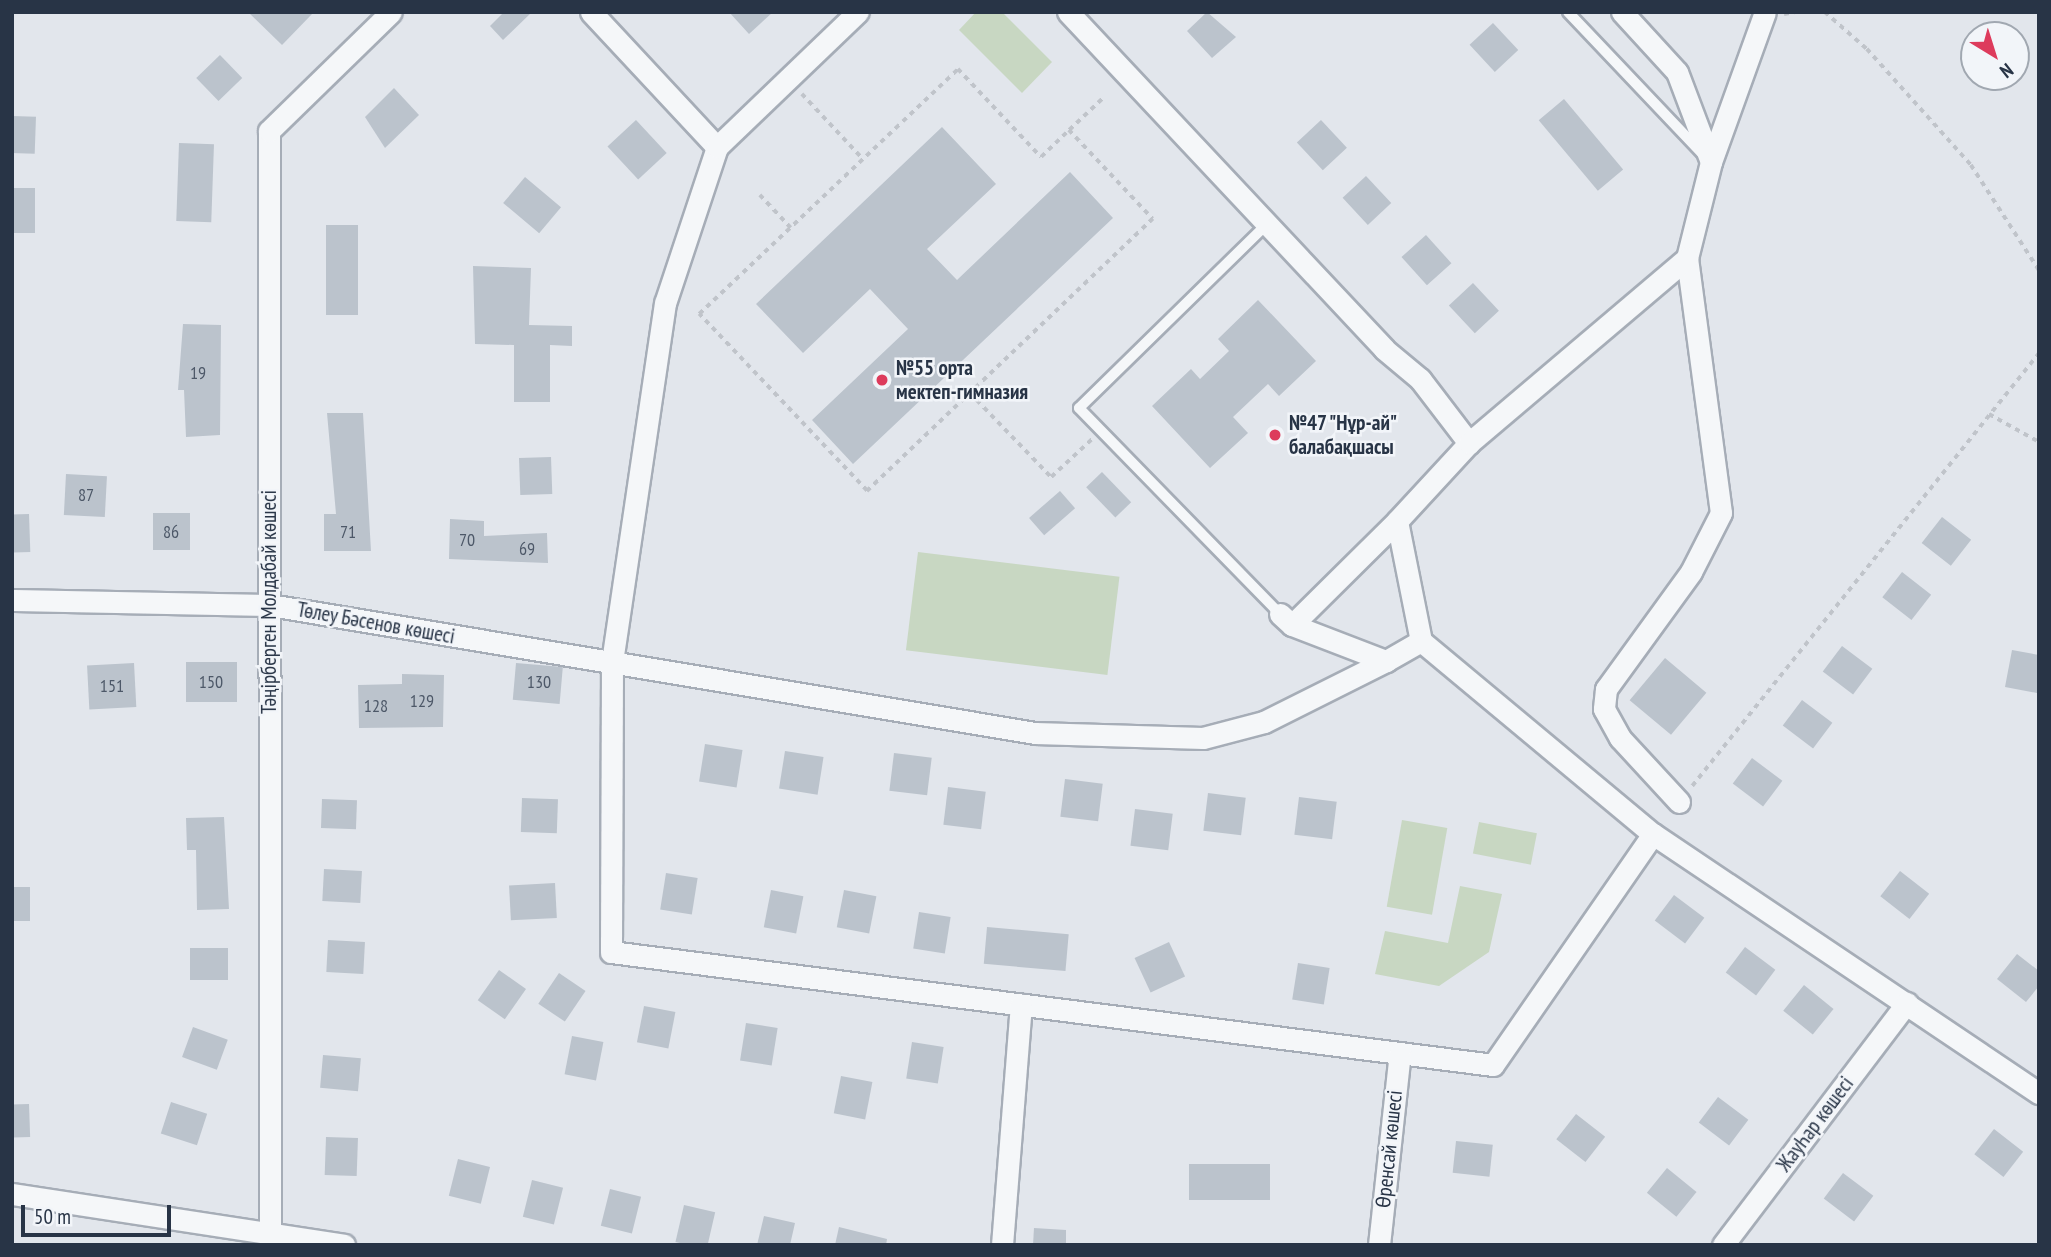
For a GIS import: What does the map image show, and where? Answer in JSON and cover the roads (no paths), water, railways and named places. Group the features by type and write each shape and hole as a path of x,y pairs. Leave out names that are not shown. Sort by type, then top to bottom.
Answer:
{"street":[{"name":"Тәңірберген Молдабай көшесі","path":"270,1239 268,131 391,12"},
{"path":"591,12 717,147"},
{"path":"858,12 717,147 665,303 612,663 611,952 1493,1065 1654,834"},
{"path":"1068,12 1267,225 1420,379 1469,443"},
{"path":"1622,12 1677,72 1711,162"},
{"path":"1679,802 1620,738 1604,709 1606,689 1691,572 1721,513 1688,258 1711,162 1765,12"},
{"path":"1386,661 1286,620 1397,521 1469,443 1688,258"},
{"path":"1397,521 1421,640 1654,834 2039,1093"},
{"name":"Төлеу Бәсенов көшесі","path":"12,600 270,605 1035,733 1203,738 1264,722 1386,661 1421,640"},
{"name":"ЖауҺар көшесі","path":"1723,1245 1907,1003"},
{"path":"1002,1245 1021,1005"},
{"name":"Өренсай көшесі","path":"1379,1245 1400,1053"},
{"path":"12,1194 270,1239 344,1245"}],"lane":[{"path":"1568,12 1711,162"},
{"path":"1267,225 1079,408 1286,620"}],"place":[{"name":"№55 орта мектеп-гимназия","path":"882,380"},
{"name":"№47 \"Нұр-ай\" балабақшасы","path":"1275,435"}]}
